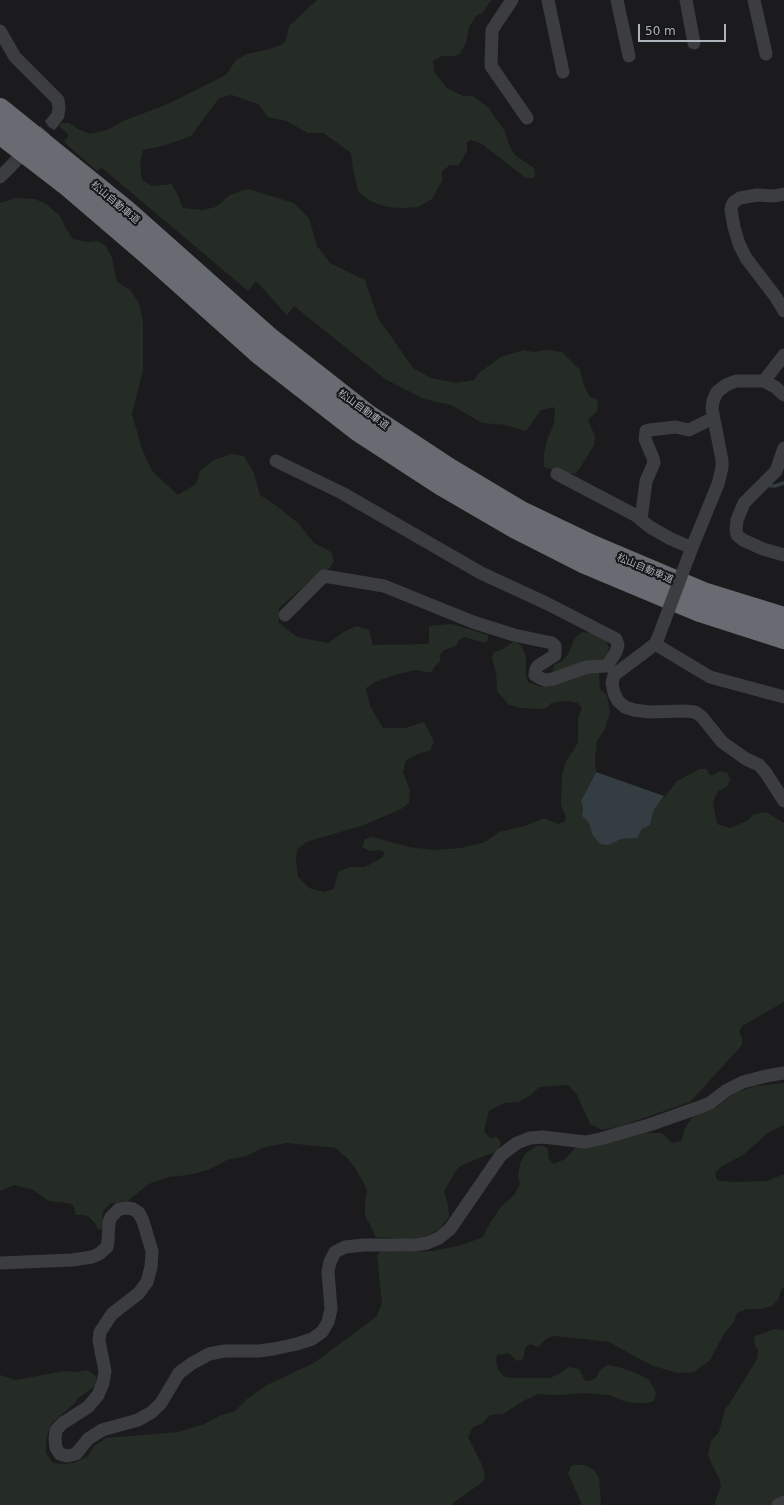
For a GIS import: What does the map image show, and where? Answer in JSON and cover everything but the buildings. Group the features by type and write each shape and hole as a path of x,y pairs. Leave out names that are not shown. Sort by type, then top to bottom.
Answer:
{"highway":[{"name":"松山自動車道","path":"0,109 125,210 269,338 367,415 449,469 521,512 592,546 703,593 784,618"},
{"name":"松山自動車道","path":"0,133 66,184 150,256 260,354 359,431 436,481 516,528 583,562 700,611 784,638"}],"street":[{"path":"512,0 492,30 491,66 527,118"},
{"path":"548,0 564,72"},
{"path":"617,0 629,56"},
{"path":"686,0 694,43"},
{"path":"754,0 766,54"},
{"path":"0,31 15,57 58,100 58,115 53,122"},
{"path":"0,177 10,167"},
{"path":"784,194 740,198 735,200 731,210 734,226 746,258 784,310"},
{"path":"764,381 784,355"},
{"path":"285,615 324,576 384,586 473,622 514,635 552,643 555,646 556,655 538,666 536,669 535,675 545,680 553,679 587,668 610,671 656,641 718,484 722,468 722,460 713,418 713,401 717,392 726,385 736,381 764,381 784,396"},
{"path":"641,520 646,481 654,463 647,445 646,431 676,427 689,430 713,418"},
{"path":"784,448 776,471 750,496 741,508 736,524 737,535 743,540 763,549 784,555"},
{"path":"276,461 342,493 481,573 548,604 616,639 618,645 610,671 614,694 625,707 650,712 685,710 695,712 702,717 722,742 746,759 759,765 784,801"},
{"path":"557,474 629,512 671,539 692,549"},
{"path":"656,641 710,677 784,697"},
{"path":"0,1263 72,1260 92,1257 99,1254 107,1247 109,1222 111,1217 119,1208 133,1209 139,1213 143,1221 152,1251 151,1267 147,1282 140,1293 112,1314 100,1332 105,1371 103,1383 98,1395 88,1407 63,1423 56,1430 56,1448 60,1454 67,1456 76,1454 88,1439 102,1430 138,1420 152,1412 161,1403 179,1373 209,1354 225,1351 259,1351 297,1344 312,1339 322,1332 328,1322 331,1309 328,1272 330,1262 335,1252 345,1247 428,1243 439,1238 450,1229 501,1155 517,1143 530,1138 543,1137 585,1142 600,1139 649,1125 703,1106 710,1103 727,1090 743,1082 784,1073"},
{"path":"778,1505 784,1502"}],"shaded area":[{"path":"317,0 491,0 483,12 476,16 469,27 466,43 460,54 455,56 442,56 433,61 434,72 447,88 463,96 473,96 488,107 504,130 510,147 515,155 534,168 534,178 526,178 482,144 471,140 467,142 467,151 459,165 450,165 442,171 442,181 432,199 418,207 387,207 370,201 358,191 351,153 323,133 308,133 286,121 268,117 258,104 232,95 219,98 191,136 166,145 143,150 140,163 142,180 152,186 172,184 183,208 202,210 216,207 230,195 248,189 294,203 309,218 317,246 330,263 365,280 378,318 413,368 431,378 456,383 474,380 480,372 501,357 524,350 533,352 546,350 562,352 580,370 589,396 598,400 597,411 588,420 595,436 594,445 575,474 560,472 544,467 544,454 547,440 554,423 555,410 553,407 541,410 526,431 506,425 482,423 451,405 424,399 385,379 294,306 287,315 256,281 248,291 101,167 97,171 64,142 68,136 67,133 59,126 62,123 69,123 90,134 107,130 123,121 168,104 226,75 236,60 247,54 281,45 286,40 289,26"},
{"path":"15,198 35,199 46,204 60,216 73,239 87,242 97,241 105,245 112,258 117,282 130,290 139,303 143,321 143,371 132,414 142,449 152,471 178,495 196,484 200,471 214,460 231,454 244,456 254,473 260,495 298,523 314,543 331,552 334,561 330,568 318,574 279,608 279,623 297,637 328,643 345,631 357,626 369,630 373,645 429,644 429,626 452,624 488,635 488,640 485,643 464,637 459,640 456,646 444,650 440,655 440,662 434,667 432,672 416,670 394,675 375,682 366,688 370,706 383,728 405,728 424,722 434,742 430,751 420,753 406,760 403,772 410,790 409,803 401,809 364,825 306,842 297,850 296,861 298,877 309,888 324,892 334,889 338,872 350,867 365,867 382,858 385,852 380,850 370,851 362,847 365,839 373,837 409,847 436,850 461,848 485,842 499,832 525,826 544,818 558,824 564,822 566,817 561,805 562,776 565,763 578,743 578,719 582,708 578,703 568,701 551,703 547,708 540,709 520,708 509,705 497,691 496,673 492,658 493,653 503,649 514,641 521,645 526,657 526,676 528,682 542,687 549,685 554,665 562,661 568,654 575,638 582,632 592,633 605,638 609,648 607,655 602,660 599,672 600,689 607,695 610,712 605,729 597,741 595,760 596,772 581,801 583,807 582,816 589,823 592,834 609,845 621,839 637,838 642,829 650,825 654,810 677,781 700,769 706,769 711,776 721,771 727,773 730,779 727,787 718,791 713,802 717,824 730,828 747,821 754,814 766,812 784,823 784,1002 742,1026 739,1032 742,1038 742,1045 690,1102 621,1126 602,1130 590,1124 576,1093 568,1085 539,1087 531,1095 519,1102 504,1103 489,1111 484,1131 490,1138 497,1137 501,1142 498,1151 464,1164 457,1169 444,1191 448,1205 449,1217 438,1230 423,1237 405,1239 376,1237 365,1215 367,1190 357,1171 349,1160 336,1148 287,1143 265,1147 244,1157 229,1159 208,1170 189,1175 168,1177 149,1184 127,1201 110,1204 103,1211 102,1228 98,1230 95,1223 88,1216 76,1215 73,1205 68,1203 49,1201 33,1190 15,1185 0,1191 0,203"},
{"path":"596,772 664,796 654,810 650,825 642,829 637,838 621,839 609,845 600,844 592,834 589,823 582,816 583,807 581,801"},
{"path":"784,1083 784,1125 769,1132 743,1155 722,1166 715,1173 717,1180 736,1182 767,1181 784,1174 784,1287 781,1290 778,1300 772,1306 761,1309 747,1309 737,1313 733,1323 724,1334 710,1360 694,1372 678,1373 653,1366 609,1342 553,1336 546,1339 538,1347 530,1344 525,1348 523,1359 517,1361 509,1353 497,1355 496,1361 498,1370 505,1377 514,1378 550,1378 561,1373 568,1367 579,1369 585,1381 590,1381 596,1378 601,1369 608,1365 619,1367 648,1379 656,1394 654,1401 648,1403 626,1402 609,1395 587,1393 557,1395 538,1394 523,1401 503,1414 490,1415 483,1423 473,1427 468,1437 482,1465 485,1475 483,1482 454,1502 452,1505 0,1505 0,1375 15,1380 64,1371 75,1372 87,1370 96,1376 98,1381 95,1386 78,1398 75,1403 50,1425 46,1441 46,1453 53,1463 66,1464 77,1462 88,1456 94,1446 106,1438 178,1432 204,1424 221,1415 235,1411 247,1399 267,1385 314,1363 376,1317 382,1304 377,1255 381,1251 433,1251 462,1245 483,1237 500,1208 515,1194 520,1184 518,1176 520,1164 525,1154 536,1146 544,1146 548,1149 548,1158 554,1164 565,1159 575,1148 587,1148 646,1133 662,1133 672,1143 681,1141 686,1126 693,1117 715,1108 737,1092 756,1086"},
{"path":"775,1329 784,1330 784,1505 714,1505 721,1486 719,1477 708,1455 711,1441 719,1432 725,1409 757,1359 758,1350 754,1343 755,1336"},
{"path":"585,1465 595,1471 599,1478 601,1505 582,1505 568,1473 571,1466"}],"waterway":[{"path":"769,483 771,486 784,483"}],"tunnel":[{"path":"10,167 53,122"}]}
